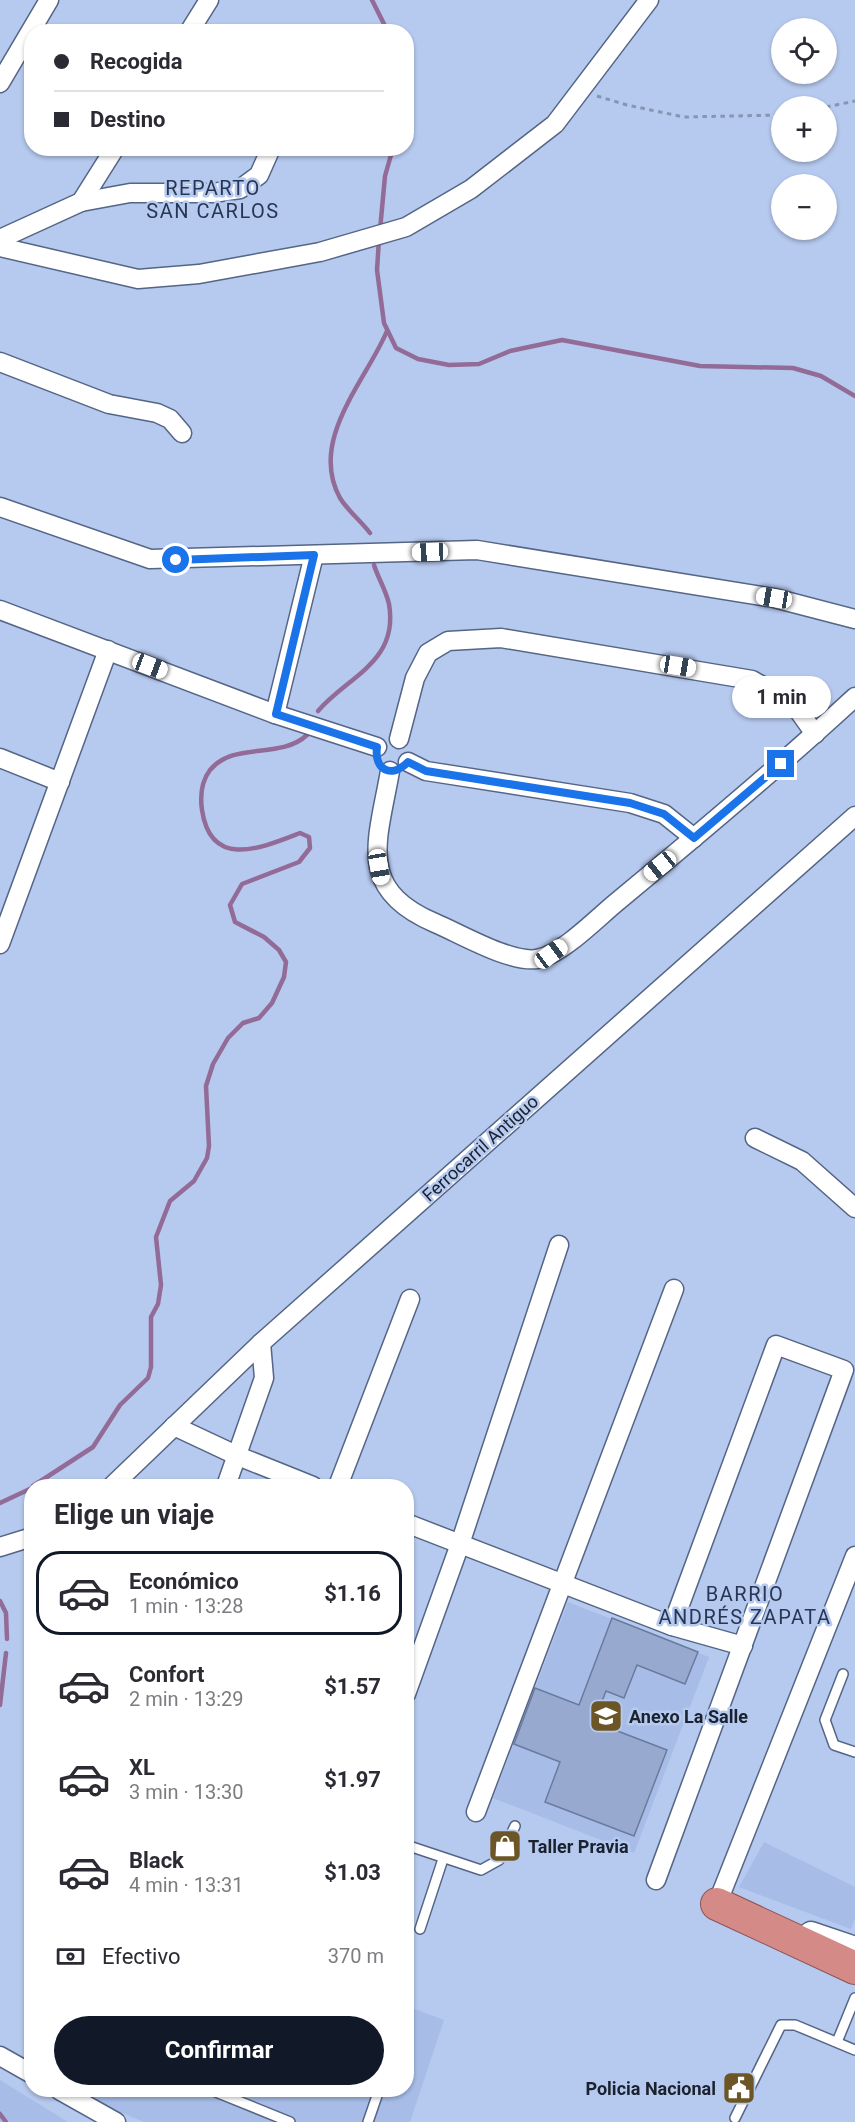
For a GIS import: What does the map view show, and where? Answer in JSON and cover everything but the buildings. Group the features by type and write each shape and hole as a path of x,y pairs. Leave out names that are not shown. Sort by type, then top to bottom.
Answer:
{"highway":[{"path":"717,1904 855,1968"}],"street":[{"path":"35,24 49,0"},
{"path":"193,24 204,0"},
{"path":"0,247 138,279 199,274 320,252 405,227 471,189 555,124 650,0"},
{"path":"0,83 24,42"},
{"path":"81,202 110,156"},
{"path":"0,239 81,202 130,193 213,193 240,189 259,175 267,156"},
{"path":"0,362 109,404 157,413 170,419 182,433"},
{"path":"0,507 150,559 477,550 774,598 855,619"},
{"path":"276,714 314,555"},
{"path":"1,613 108,650 276,714 377,747"},
{"path":"399,739 415,678 428,653 448,641 501,638 752,680 793,703 815,734"},
{"path":"0,944 108,650"},
{"path":"390,771 376,851 382,883 392,897 420,917 513,956 536,959 551,954 694,838 855,697"},
{"path":"391,738 399,739 406,745 409,753 408,762 400,770 390,771 381,767 376,758 377,747 383,741 391,738"},
{"path":"0,758 60,782"},
{"path":"408,762 426,771 630,803 664,814 694,838"},
{"name":"Ferrocarril Antiguo","path":"119,1479 261,1343 855,816"},
{"path":"754,1138 802,1161 855,1208"},
{"path":"414,1672 460,1544 559,1245"},
{"path":"476,1812 560,1584 674,1289"},
{"path":"341,1479 410,1299"},
{"path":"229,1479 264,1378 261,1343"},
{"path":"656,1880 844,1370 776,1346 672,1626"},
{"path":"174,1426 238,1456 296,1479"},
{"path":"414,1526 672,1626 743,1646"},
{"path":"0,1547 24,1540"},
{"path":"717,1904 849,1587 855,1556"},
{"path":"717,1904 855,1949"},
{"path":"717,1904 855,1957"},
{"path":"0,2056 24,2070"},
{"path":"71,2097 116,2122"}],"lane":[{"path":"843,1674 825,1720 834,1744 855,1752"},
{"path":"414,1848 481,1870 500,1860 515,1826"},
{"path":"420,1929 443,1859"},
{"path":"837,2042 855,1998"},
{"path":"735,2118 781,2025 795,2025 855,2050"},
{"path":"228,2097 290,2122"},
{"path":"368,2122 377,2097"}],"path":[{"path":"580,91 627,105 684,117 771,115"},
{"path":"837,105 855,101"}],"shaded area":[{"name":"Anexo La Salle","path":"568,1602 709,1657 634,1853 493,1798"},
{"path":"764,1842 855,1887 855,1918 851,1929 739,1887"},
{"path":"414,2009 444,2020 410,2122 144,2122 89,2099 90,2097 414,2097"},
{"path":"0,2080 24,2097 68,2122 0,2122"}],"waterway":[{"path":"372,0 384,24"},
{"path":"380,230 385,176 391,156"},
{"path":"379,239 377,270 384,323 396,348 418,359 449,365 479,364 510,351 562,340 700,366 793,368 821,376 855,396"},
{"path":"370,533 340,498 332,476 331,454 335,433 344,412 387,331"},
{"path":"318,711 368,666 379,654 386,640 390,624 389,604 374,565"},
{"path":"44,1479 93,1447 120,1405 148,1378 151,1367 151,1317 158,1304 161,1285 156,1237 170,1201 194,1181 207,1158 209,1146 206,1086 213,1064 228,1038 243,1023 259,1018 272,1003 284,977 286,962 279,950 264,937 235,922 230,905 242,884 299,862 310,848 309,837 300,833 254,848 240,850 227,848 216,841 207,829 201,805 205,779 210,770 220,761 231,756 284,747 307,735"},
{"path":"0,1503 24,1492"},
{"path":"0,1601 6,1613 7,1639"},
{"path":"0,1705 6,1653"},
{"path":"0,2114 6,2122"}],"place":[{"name":"Anexo La Salle","path":"606,1716"},
{"name":"Taller Pravia","path":"505,1846"},
{"name":"Policia Nacional","path":"739,2088"}],"district":[{"name":"REPARTO SAN CARLOS","path":"213,200"},
{"name":"BARRIO ANDRÉS ZAPATA","path":"745,1606"}],"route":[{"path":"176,560 314,555 276,714 377,747 376,758 381,767 390,771 400,770 408,762 426,771 630,803 664,814 694,838 781,764"}]}
